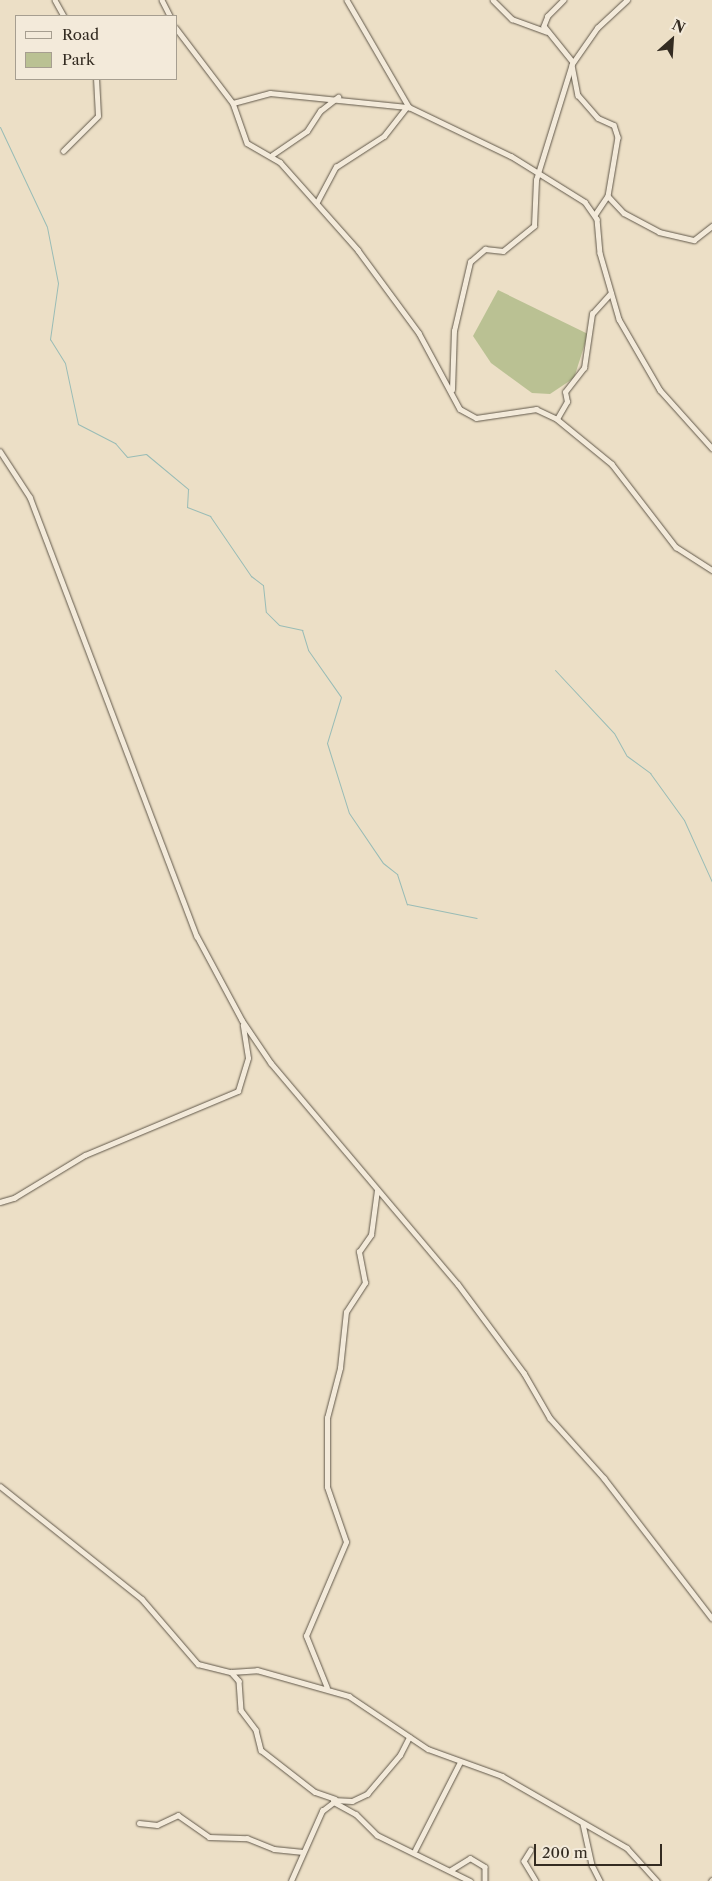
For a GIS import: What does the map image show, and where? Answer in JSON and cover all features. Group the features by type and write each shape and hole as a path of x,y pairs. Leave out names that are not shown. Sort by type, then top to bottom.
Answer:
{"street":[{"path":"55,0 63,15"},
{"path":"162,0 170,15"},
{"path":"347,0 408,107"},
{"path":"494,0 506,16 547,32 573,63 578,95 598,118 614,125 618,137 608,196 596,214"},
{"path":"547,32 546,18 564,0"},
{"path":"452,391 454,330 466,270 480,251 503,251 533,229 537,175 573,63 597,28 627,0"},
{"path":"178,31 233,103 247,143 272,154 317,202 419,333 452,391 460,409 476,418 536,409 558,419 612,464 676,547 712,570"},
{"path":"64,151 98,116 96,80"},
{"path":"233,103 270,93 338,97 408,107 511,156 537,175 585,202 596,214 610,293 651,375 712,448"},
{"path":"272,154 307,131 320,111 338,97"},
{"path":"317,202 336,167 384,136 408,107"},
{"path":"608,196 624,213 659,232 694,240 712,226"},
{"path":"558,419 567,402 565,392 584,368 592,314 610,293"},
{"path":"0,451 30,498 198,936 242,1020 271,1062 458,1284 524,1373 550,1418 604,1478 712,1618"},
{"path":"0,1202 14,1198 76,1159 238,1091 248,1058 242,1020"},
{"path":"327,1688 306,1636 346,1542 327,1487 327,1418 340,1368 346,1312 365,1283 359,1252 371,1235 377,1190"},
{"path":"0,1486 142,1599 194,1661 231,1672 257,1670 327,1688 370,1708 408,1737 460,1762 502,1776 630,1850 657,1881"},
{"path":"231,1672 239,1681 241,1710 256,1730 261,1750 315,1792 356,1814 377,1835 415,1850 470,1881"},
{"path":"291,1881 322,1811 333,1801 352,1801 367,1794 400,1756 408,1737"},
{"path":"415,1850 460,1762"},
{"path":"140,1823 157,1825 178,1815 209,1837 247,1838 274,1849 303,1852"},
{"path":"583,1823 592,1865 600,1881"},
{"path":"530,1850 524,1861 536,1881"},
{"path":"451,1870 470,1858 484,1867 486,1881"}],"green space":[{"path":"498,290 588,334 574,378 550,394 532,393 491,363 473,336"}],"waterway":[{"path":"0,127 47,227 58,283 50,339 65,363 78,424 115,443 127,457 146,454 188,489 187,507 210,516 251,576 263,585 266,612 279,625 302,630 308,650 341,697 327,743 349,813 383,863 397,874 407,904 477,918"},
{"path":"555,670 614,733 627,756 650,773 684,820 712,882"}]}
